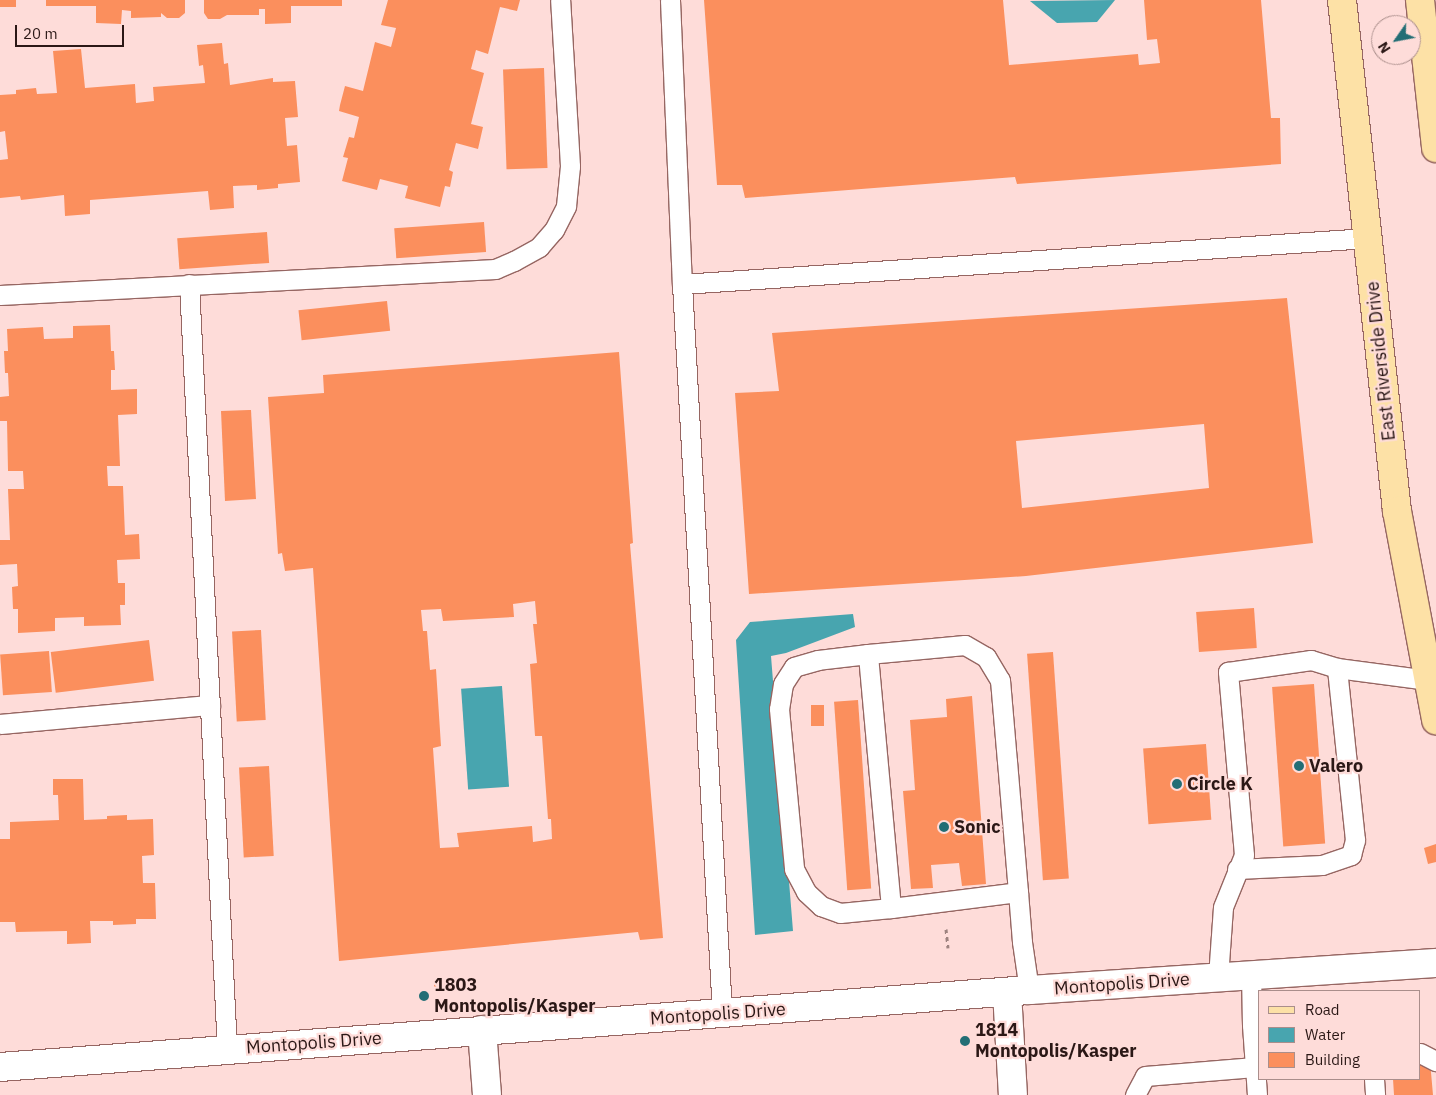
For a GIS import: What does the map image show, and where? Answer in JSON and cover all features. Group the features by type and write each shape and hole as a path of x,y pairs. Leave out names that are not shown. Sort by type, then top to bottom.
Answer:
{"main road":[{"name":"East Riverside Drive","path":"1342,0 1397,511 1436,720"},
{"path":"1420,0 1436,148"},
{"name":"Montopolis Drive","path":"0,1067 1018,991 1436,963"},
{"path":"1013,1095 1018,991"},
{"path":"482,1030 487,1095"}],"lane":[{"path":"0,295 494,269 514,261 539,247 554,230 566,206 570,166 560,0"},
{"path":"670,0 682,284 722,1013"},
{"path":"682,284 1367,238"},
{"path":"189,284 227,1050"},
{"path":"1018,892 840,913 821,906 806,892 794,869 779,709 783,684 794,667 818,660 965,645 986,657 1000,680 1018,892 1018,991"},
{"path":"868,654 891,908"},
{"path":"1218,977 1223,907 1244,855 1228,672 1311,660 1336,668 1428,680"},
{"path":"1238,869 1322,866 1351,855 1355,840 1336,668"},
{"path":"0,724 210,705"},
{"path":"1251,975 1252,1025 1258,1067 1257,1095"},
{"path":"1421,1054 1436,1061"},
{"path":"1135,1095 1145,1076 1258,1067"},
{"path":"1374,1080 1375,1095"}],"path":[{"path":"945,920 948,948"}],"water":[{"path":"1115,0 1097,22 1057,23 1030,1"},
{"path":"853,614 855,627 786,653 771,656 793,931 755,935 736,640 750,622"},
{"path":"502,686 509,787 468,790 461,689"}],"building":[{"path":"0,0 16,0 16,7 0,7"},
{"path":"46,0 185,0 185,13 179,18 167,18 161,13 161,17 131,18 131,11 122,10 121,24 96,23 96,6 46,6"},
{"path":"204,0 342,0 342,6 291,6 291,23 265,24 265,9 259,9 259,15 227,15 220,19 208,19 204,13"},
{"path":"388,0 520,0 517,11 500,7 488,54 476,50 471,69 484,73 471,124 483,127 478,149 456,143 449,170 453,172 450,187 445,186 440,207 405,198 408,186 380,179 377,190 342,181 348,158 343,157 349,137 354,138 359,117 339,111 340,105 345,86 363,91 375,42 391,47 396,28 381,25"},
{"path":"704,0 1003,0 1009,65 1138,54 1139,65 1160,63 1157,39 1147,40 1144,0 1261,0 1271,118 1280,118 1281,164 1017,184 1015,177 745,198 742,185 717,185"},
{"path":"222,43 224,64 228,63 230,85 273,78 273,82 295,81 298,117 285,118 287,146 297,145 300,182 278,184 278,188 257,190 257,185 233,186 234,208 210,210 208,191 90,200 90,214 65,216 64,195 21,200 20,196 0,198 0,160 8,159 5,131 0,132 0,95 16,94 16,90 36,88 37,94 57,93 53,51 81,49 85,88 135,84 136,103 154,101 153,87 205,83 203,65 199,66 197,45"},
{"path":"544,68 547,168 507,169 503,69"},
{"path":"484,222 486,252 396,258 394,228"},
{"path":"267,232 269,263 179,269 177,238"},
{"path":"1287,298 1313,543 1026,576 749,594 735,393 779,391 772,333","holes":["1204,424 1209,488 1022,508 1016,441"]},
{"path":"387,301 390,331 302,340 298,310"},
{"path":"110,325 111,351 114,351 115,370 111,370 111,390 137,389 137,414 118,415 120,466 107,466 108,486 123,486 125,535 139,534 140,559 117,560 118,583 125,583 125,605 120,605 121,625 84,626 84,617 55,618 55,631 18,633 18,609 13,609 12,587 18,586 17,564 0,565 0,540 10,540 8,489 24,489 23,471 8,471 7,421 0,421 0,397 9,396 8,373 5,373 4,351 8,351 7,329 43,327 44,339 73,338 73,326"},
{"path":"619,352 633,543 630,544 663,938 640,940 638,932 339,961 313,568 285,571 282,553 278,554 268,397 324,393 323,375","holes":["535,601 537,624 533,624 537,663 530,664 535,736 542,736 548,819 551,819 552,839 533,842 532,826 457,833 459,847 440,848 433,748 441,746 436,669 430,670 427,631 423,631 421,610 441,609 443,621 514,617 513,604"]},
{"path":"251,410 256,499 225,501 221,411"},
{"path":"1254,608 1257,648 1199,652 1196,612"},
{"path":"261,630 266,720 237,721 232,632"},
{"path":"149,640 154,681 56,693 51,652"},
{"path":"49,651 52,692 3,695 0,654"},
{"path":"1053,652 1069,878 1043,880 1027,654"},
{"name":"Valero","path":"1314,684 1325,844 1283,847 1272,687"},
{"name":"Sonic","path":"972,696 986,884 962,886 959,863 931,865 933,888 911,889 903,791 915,790 910,720 947,717 946,699"},
{"path":"858,700 871,889 847,890 834,702"},
{"path":"811,705 824,705 824,726 811,726"},
{"name":"Circle K","path":"1206,744 1211,820 1148,824 1143,748"},
{"path":"269,766 274,856 244,857 239,768"},
{"path":"53,779 83,779 84,820 107,819 107,816 127,815 127,820 153,819 154,855 142,856 143,883 155,883 156,919 136,919 136,924 113,925 113,921 90,921 91,943 67,944 67,931 16,932 15,922 0,922 0,839 10,839 10,822 59,820 58,795 53,795"},
{"path":"1436,844 1436,862 1428,864 1424,848"},
{"path":"455,983 455,991 434,993 434,984"},
{"path":"1421,1061 1430,1061 1433,1095 1394,1095 1393,1080 1421,1080"}],"place":[{"name":"Valero","path":"1299,766"},
{"name":"Circle K","path":"1177,784"},
{"name":"Sonic","path":"944,827"},
{"name":"1803 Montopolis/Kasper","path":"424,996"},
{"name":"1814 Montopolis/Kasper","path":"965,1041"}]}
